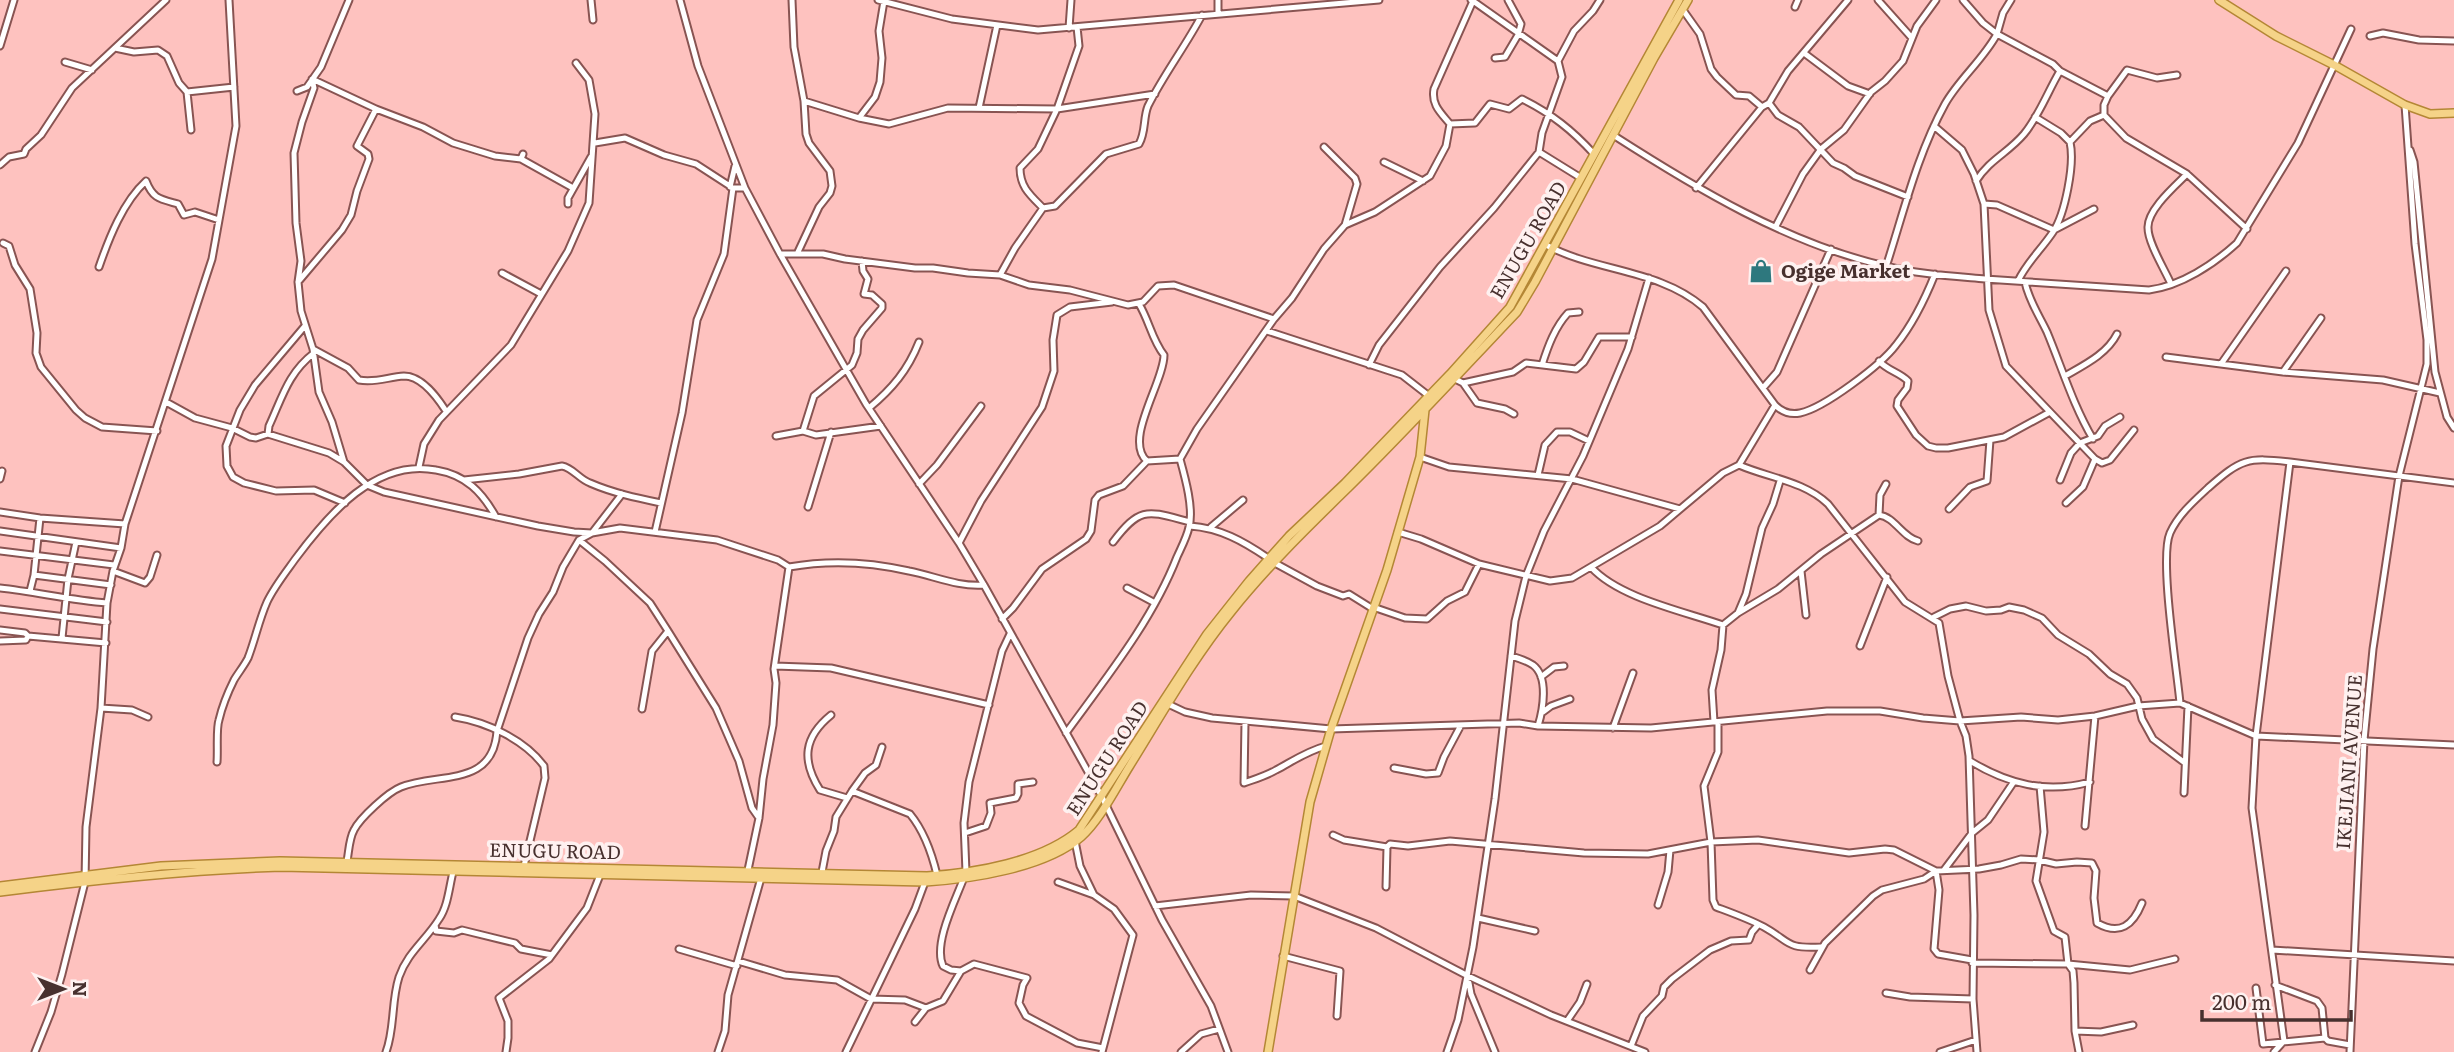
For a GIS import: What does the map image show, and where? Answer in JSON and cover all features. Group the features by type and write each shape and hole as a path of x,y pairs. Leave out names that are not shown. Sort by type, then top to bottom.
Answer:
{"main road":[{"name":"ENUGU ROAD","path":"0,886 84,879 212,863 347,861 964,876 1015,861 1065,840 1079,830 1104,801 1200,643 1270,560 1423,406 1510,307 1549,247 1581,178 1679,0"},
{"path":"1268,1052 1310,802 1331,729 1373,608 1420,457 1423,406 1455,379 1517,312 1549,247 1689,0"},
{"path":"2219,0 2276,36 2405,105 2430,114 2454,113"},
{"path":"0,892 84,879 212,869 347,868 925,882 1027,863 1052,854 1084,834 1210,638 1270,560"}],"street":[{"path":"0,46 14,0"},
{"path":"0,165 9,158 24,154 41,135 72,88 166,0"},
{"path":"34,1051 55,999 84,879 86,827 101,708 107,603 113,568 212,259 236,126 229,0"},
{"path":"297,91 307,87 321,67 349,0"},
{"path":"591,0 593,20"},
{"path":"680,0 698,66 745,188 846,370 984,584 1104,801 1155,906 1210,1006 1228,1052"},
{"path":"792,0 794,47 804,101 806,134 809,143 830,170 832,186 797,254"},
{"path":"1069,28 1071,0"},
{"path":"1218,0 1218,14"},
{"path":"1282,8 1284,0"},
{"path":"859,118 875,97 880,82 881,1 900,3 952,19 1038,30 1379,0"},
{"path":"1495,58 1505,57 1518,35 1520,19 1508,0"},
{"path":"1558,61 1574,30 1600,0"},
{"path":"1696,188 1762,107 1769,103 1788,71 1848,0"},
{"path":"1878,0 1911,37"},
{"path":"1776,226 1803,174 1821,149 1844,130 1870,94 1903,61 1911,37 1936,0"},
{"path":"1963,0 1983,23 1997,34 2108,96"},
{"path":"1886,267 1920,156 1934,126 1948,100 1990,46 2011,0"},
{"path":"1345,225 1375,212 1430,176 1446,146 1450,124 1436,107 1432,96 1472,1 1558,61 1563,73 1539,152 1494,208 1440,267 1379,345 1369,365"},
{"path":"1683,10 1700,34 1711,69 1717,78 1736,95 1749,96 1762,107"},
{"path":"1000,275 1043,208 1055,206 1110,151 1139,144 1146,113 1155,94 1202,15"},
{"path":"979,108 997,26"},
{"path":"1043,208 1023,188 1020,168 1038,149 1057,109 1079,46 1077,27"},
{"path":"1613,135 1696,188 1831,249 1886,267 1987,279 2149,290 2171,285 2224,254 2237,243 2298,142 2336,66 2351,29"},
{"path":"2370,37 2383,33 2419,40 2454,41"},
{"path":"115,48 134,52 158,50 167,56 179,83 187,92 191,130"},
{"path":"1804,53 1848,86 1870,94"},
{"path":"65,62 92,70"},
{"path":"419,467 424,444 446,411 511,345 568,251 589,203 595,114 589,80 576,64"},
{"path":"2104,115 2108,96 2127,70 2157,78 2177,75"},
{"path":"1976,181 1987,165 2025,132 2060,71"},
{"path":"312,79 423,127 453,143 495,156 522,157 573,188"},
{"path":"312,79 314,88 294,153 296,223 301,261 298,282 304,327 313,351 319,392 332,422 344,462"},
{"path":"187,92 234,87"},
{"path":"804,101 889,124 948,108 1057,109 1155,94"},
{"path":"1450,124 1475,122 1490,104 1509,109 1522,99 1549,113 1585,142 1594,154"},
{"path":"1769,103 1778,115 1800,127 1833,163 1844,167 1855,176 1908,197"},
{"path":"2405,105 2431,313 2433,356 2440,393 2447,417 2454,428"},
{"path":"298,282 342,230 351,215 369,159 368,154 357,146 376,108"},
{"path":"2104,115 2126,138 2187,174 2247,229"},
{"path":"2070,142 2090,121 2104,115"},
{"path":"2018,281 2025,265 2054,230 2069,185 2071,169 2070,142 2035,117"},
{"path":"1934,126 1962,150 1984,204 1989,310 2006,366 2095,459 2107,462 2134,430"},
{"path":"595,143 625,138 664,155 696,164 731,188 745,188"},
{"path":"1066,733 1111,671 1155,603 1174,566 1190,524 1187,484 1180,459 1197,429 1274,319 1292,298 1324,249 1345,225 1357,184 1355,178 1324,147"},
{"name":"IKEJIANI AVENUE","path":"2350,1049 2364,740 2373,649 2399,476 2427,364 2427,340 2407,163 2410,150"},
{"path":"1539,152 1581,178"},
{"path":"568,204 573,188 592,154"},
{"path":"1384,162 1423,181"},
{"path":"654,532 682,413 697,320 724,254 735,164"},
{"path":"2171,285 2148,228 2151,216 2167,193 2187,174"},
{"path":"99,267 106,245 135,191 146,181 150,192 159,199 178,204 184,215 195,212 219,220"},
{"path":"1984,204 1997,205 2054,230"},
{"path":"2054,230 2094,209"},
{"path":"3,243 9,246 15,265 30,289 37,333 36,353 46,375 76,410 93,423 102,427 157,431"},
{"path":"1549,247 1587,261 1649,278 1689,296 1703,307 1780,411 1793,414 1812,408 1855,381 1895,347 1911,324 1935,274"},
{"path":"1763,388 1777,372 1831,249"},
{"path":"780,254 823,254 862,261 1000,275 1029,285 1099,296 1128,305 1139,304 1158,286 1168,285 1274,319"},
{"path":"803,431 814,396 855,360 858,339 882,306 872,295 864,294 868,279 863,271 862,261"},
{"path":"2221,364 2286,271"},
{"path":"502,273 541,294"},
{"path":"1447,1052 1458,1020 1478,918 1515,621 1526,576 1544,531 1589,441 1632,337 1649,278"},
{"path":"2025,282 2076,408 2093,439"},
{"path":"1083,304 1086,298 1084,293"},
{"path":"1094,303 1099,296"},
{"path":"959,543 981,501 1042,407 1054,371 1052,340 1058,315 1061,311 1083,304 1115,302"},
{"path":"1139,304 1149,321 1156,344 1164,355 1163,369 1139,438 1139,453 1147,461"},
{"path":"1542,365 1549,343 1563,319 1568,313 1579,313"},
{"path":"2283,372 2321,318"},
{"path":"304,327 255,385 240,410 226,446 227,466 233,477 254,486 276,491 314,490 345,503"},
{"path":"1267,331 1409,379 1429,396"},
{"path":"2065,376 2102,352 2117,334"},
{"path":"1463,383 1513,372 1526,363 1576,369 1584,362 1599,337 1632,337"},
{"path":"869,408 903,374 919,342"},
{"path":"313,351 348,368 359,380 414,377 436,395 446,411"},
{"path":"268,434 289,380 313,351"},
{"path":"2166,357 2283,372 2383,380 2440,393"},
{"path":"1879,361 1889,371 1908,381 1907,388 1898,400 1898,406 1909,427 1928,446 1948,448 1990,440 2015,433 2050,412"},
{"path":"1455,379 1463,383 1477,402 1514,414"},
{"path":"166,402 195,418 232,428 240,434 256,438 268,434 329,453 344,462 367,485 384,492 496,517 592,533 620,528 717,540 778,560 789,568 815,563 853,564 908,570 959,585 984,584"},
{"path":"1397,532 1421,539 1479,564 1526,576 1561,581 1572,578 1660,526 1723,473 1739,465 1775,405"},
{"path":"919,484 937,465 981,406"},
{"path":"2060,480 2066,461 2080,443 2093,439 2120,417"},
{"path":"776,436 803,431 816,435 880,426"},
{"path":"808,507 831,432"},
{"path":"1538,475 1545,445 1557,432 1570,432 1589,441"},
{"path":"1949,509 1970,487 1987,481 1990,440"},
{"path":"1420,457 1449,467 1572,479 1680,509"},
{"path":"1002,619 1042,569 1086,539 1091,531 1093,508 1099,495 1123,486 1147,461 1180,459"},
{"path":"2066,503 2083,487 2095,459"},
{"path":"2180,703 2167,544 2171,532 2190,505 2220,478 2243,463 2259,459 2454,483"},
{"path":"2284,1041 2271,962 2272,950 2252,808 2256,736 2290,463"},
{"path":"1739,465 1780,481 1790,481 1819,495 1905,602 1934,617 1939,623 1948,676 1966,736 1970,761 1974,915 1972,962 1977,1052"},
{"path":"464,481 562,466 568,467 586,482 661,503"},
{"path":"217,762 218,722 235,679 247,660 267,601 311,538 345,503 367,485 398,469 419,467 449,472 464,481 479,491 496,517"},
{"path":"0,479 2,471"},
{"path":"1738,613 1746,594 1762,528 1780,481"},
{"path":"1879,515 1880,495 1886,484"},
{"path":"347,861 352,833 389,792 410,784 468,774 486,760 496,739 528,638 563,567 579,540 592,533 622,494"},
{"path":"1211,527 1243,500"},
{"path":"0,512 40,519 125,524"},
{"path":"1113,542 1127,524 1144,513 1155,513 1190,524 1211,527 1244,541 1270,560 1317,586 1343,596 1349,594 1373,608 1405,618 1427,619 1447,601 1465,592 1479,564"},
{"path":"1821,947 1801,948 1789,945 1758,925 1716,907 1713,900 1704,786 1718,752 1712,690 1721,650 1723,625 1879,515 1885,516 1909,539 1918,541"},
{"path":"30,591 40,519"},
{"path":"0,531 121,548"},
{"path":"579,540 650,603 716,708 739,761 752,808 759,818"},
{"path":"62,638 68,579 76,542"},
{"path":"0,551 113,568 145,583 150,578 157,555"},
{"path":"1591,566 1610,584 1628,593 1723,625"},
{"path":"748,870 773,725 775,666 789,568"},
{"path":"1801,572 1806,615"},
{"path":"34,575 111,585"},
{"path":"1860,646 1887,577"},
{"path":"0,588 107,603"},
{"path":"1127,588 1155,603"},
{"path":"1934,617 1956,607 1966,606 1986,611 2009,607 2042,618 2058,635 2089,654 2110,674 2127,684 2137,698 2142,719 2153,739 2185,763"},
{"path":"0,609 107,622"},
{"path":"0,630 25,633 28,636 106,643"},
{"path":"642,709 652,651 668,631"},
{"path":"961,971 951,970 943,965 940,955 948,918 964,876 964,833 969,782 1002,651 1010,635"},
{"path":"0,641 26,639 28,636"},
{"path":"1511,656 1535,666 1541,677 1544,701 1538,726"},
{"path":"775,666 831,668 989,705"},
{"path":"1541,677 1554,667 1564,666"},
{"path":"1613,727 1633,673"},
{"path":"1543,712 1570,699"},
{"path":"1544,701 1551,706"},
{"path":"1168,704 1185,712 1212,718 1331,729 1503,726 1519,723 1538,726 1651,728 1827,711 1881,711 1960,721 2021,717 2046,721 2095,716 2138,706 2180,703 2256,736 2454,745"},
{"path":"2184,793 2188,706"},
{"path":"101,708 132,710 148,717"},
{"path":"831,715 818,726 808,746 807,765 820,790 847,799"},
{"path":"2085,826 2095,716"},
{"path":"455,717 497,731 519,742 544,766 545,778 524,866"},
{"path":"1245,722 1244,783 1277,770 1292,759 1326,746"},
{"path":"1394,768 1426,774 1438,773 1460,727"},
{"path":"2175,754 2187,744"},
{"path":"822,872 836,817 865,774 876,765 882,747"},
{"path":"1970,761 2013,783 2066,787 2090,782"},
{"path":"964,833 986,826 990,803 1016,799 1018,784 1033,782"},
{"path":"1944,870 1972,833 1988,820 2013,783"},
{"path":"2040,786 2044,832 2036,881 2054,931 2065,937 2068,964 2073,971 2075,1031 2079,1052"},
{"path":"852,791 910,814 932,856 937,875"},
{"path":"1333,835 1344,840 1387,847 1390,844 1408,846 1450,841 1584,853 1648,854 1710,842 1758,840 1849,853 1885,849 1897,851 1936,871"},
{"path":"1074,841 1080,866 1094,895"},
{"path":"1386,887 1387,847"},
{"path":"1658,905 1668,872 1670,850"},
{"path":"1810,970 1821,947 1873,896 1882,890 1924,879 1936,871 1973,869 2021,859 2056,864 2092,863 2096,871 2097,923 2115,929 2127,926 2142,903"},
{"path":"1936,871 1940,890 1934,949 1938,954 1972,962 2068,964 2130,970 2175,959"},
{"path":"386,1052 391,1037 399,977 411,952 445,909 453,872"},
{"path":"506,1052 508,1021 499,998 552,955 587,908 600,875"},
{"path":"718,1052 725,1031 728,995 761,878"},
{"path":"846,1052 915,909 925,882"},
{"path":"915,1022 926,1007 943,1001 961,971 974,964 1027,978 1019,1003 1026,1016 1076,1043 1102,1050 1133,935 1114,908 1094,895 1058,882"},
{"path":"1155,906 1251,895 1294,895 1376,928 1468,976 1567,1021 1645,1052"},
{"path":"1478,918 1535,931"},
{"path":"435,924 436,931 448,933 462,930 515,943 521,949 552,955"},
{"path":"1631,1046 1643,1016 1662,996 1664,987 1672,979 1719,945 1749,940 1758,925"},
{"path":"679,949 785,975 837,981 871,999 905,1000 926,1007"},
{"path":"2272,950 2454,961"},
{"path":"1283,956 1340,971 1337,1016"},
{"path":"1468,976 1471,994 1495,1052"},
{"path":"1567,1021 1580,1002 1587,984"},
{"path":"2275,985 2317,1000 2320,1004 2325,1038"},
{"path":"2256,988 2263,1044 2325,1038 2350,1049"},
{"path":"1886,993 1910,998 1973,999"},
{"path":"2075,1031 2101,1032 2133,1025"},
{"path":"1181,1052 1201,1034 1219,1029"},
{"path":"1940,1052 1976,1040"},
{"path":"2274,1052 2284,1041"},
{"path":"1620,1052 1623,1042"}],"place":[{"name":"Ogige Market","path":"1761,271"}]}
